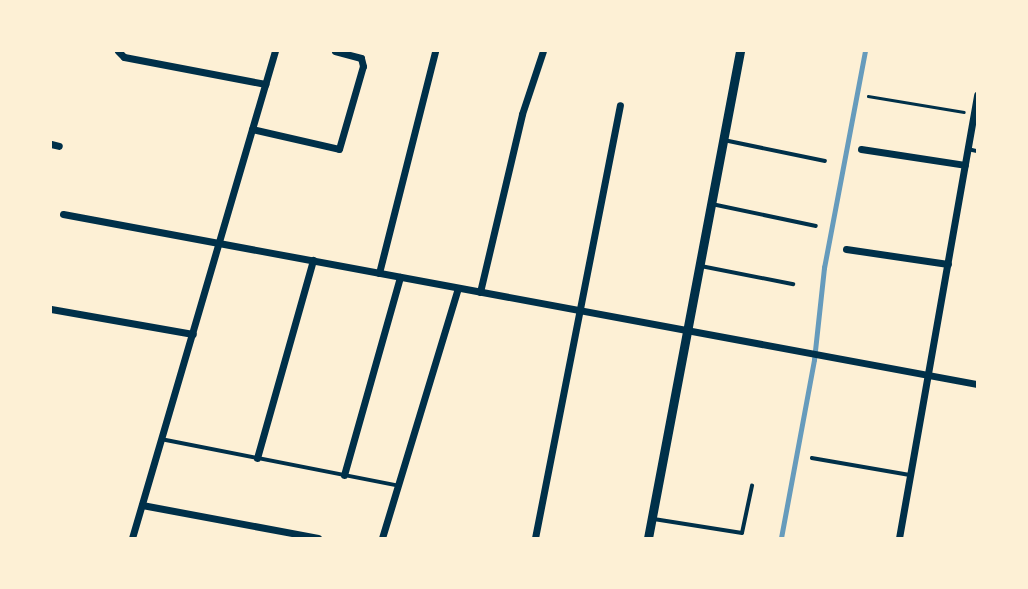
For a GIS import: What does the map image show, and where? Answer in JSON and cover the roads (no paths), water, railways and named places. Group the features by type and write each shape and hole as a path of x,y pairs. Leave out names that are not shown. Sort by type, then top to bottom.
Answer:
{"street":[{"path":"118,51 124,57 265,84"},
{"path":"132,538 275,51"},
{"path":"252,129 339,149 363,61 335,51"},
{"path":"379,273 435,51"},
{"path":"480,292 522,114 543,51"},
{"path":"648,538 740,51"},
{"path":"899,538 977,95"},
{"path":"535,538 620,105"},
{"path":"861,149 965,165"},
{"path":"63,214 977,384"},
{"path":"846,249 948,264"},
{"path":"257,458 313,260"},
{"path":"344,475 400,277"},
{"path":"382,538 458,288"},
{"path":"51,309 193,334"},
{"path":"142,505 318,538"}],"lane":[{"path":"723,140 825,161"},
{"path":"968,149 977,151"},
{"path":"711,204 816,226"},
{"path":"699,266 793,284"},
{"path":"161,439 396,485"},
{"path":"812,458 909,475"},
{"path":"651,519 737,534 744,530 752,486"}],"waterway":[{"path":"781,538 814,360 824,268 865,51"}]}
